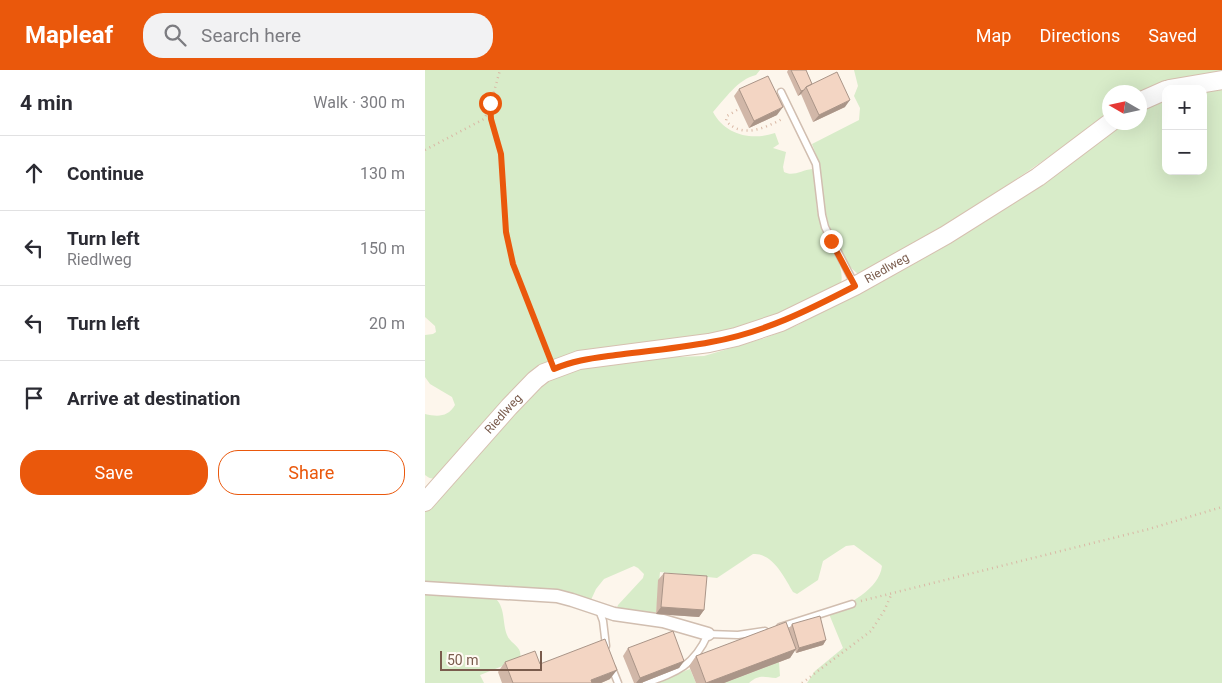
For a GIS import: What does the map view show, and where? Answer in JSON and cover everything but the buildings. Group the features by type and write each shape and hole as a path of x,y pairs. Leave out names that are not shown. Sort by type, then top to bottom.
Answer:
{"street":[{"path":"1191,85 1222,80"},
{"path":"1147,98 1162,91"},
{"name":"Riedlweg","path":"427,495 535,380 554,369 579,360 709,343 736,337 781,322 855,286 946,235 1000,202 1077,150 1102,129"},
{"path":"425,588 557,596 598,609 627,616 663,621 708,634"}],"lane":[{"path":"781,92 816,164 821,216 855,286"},
{"path":"646,683 674,673 685,666 699,652 708,634 738,635 767,631 852,604"},
{"path":"598,609 603,621 607,652"},
{"path":"609,660 618,683"}],"path":[{"path":"425,150 484,119 500,70"},
{"path":"490,103 491,119 501,154 506,232 513,264 554,369"},
{"path":"737,110 727,116 725,121 738,130 745,132 763,128 792,115"},
{"path":"852,604 1149,529 1222,507"},
{"path":"802,683 871,631 884,611 892,593"}],"green space":[{"path":"425,70 760,70 756,75 749,77 738,85 713,112 725,126 740,134 757,136 775,133 779,144 773,148 786,152 784,172 794,174 812,169 815,171 818,215 839,262 842,281 839,289 743,331 567,360 441,476 429,478 425,475 425,414 434,416 446,414 455,405 452,397 430,384 425,377 425,335 436,332 435,326 425,317"},
{"path":"854,70 1222,70 1222,74 1171,85 1162,85 1162,87 1147,90 1147,85 1102,85 1102,118 987,199 923,238 858,274 850,267 829,226 823,203 820,165 812,144 859,120 860,108 854,96 858,86"},
{"path":"1222,84 1222,683 807,683 815,671 843,648 829,614 845,606 869,589 880,575 882,566 854,545 846,546 823,561 818,580 797,594 793,592 772,561 760,554 753,554 717,578 660,572 656,614 619,610 617,608 643,578 644,574 634,566 604,579 596,589 590,602 425,584 425,508 489,434 561,368 648,358 704,356 765,338 798,325 1097,141 1111,130 1147,130 1147,104 1162,96 1162,175 1207,175 1207,88"},
{"path":"425,591 494,597 502,610 507,635 520,651 520,659 480,675 484,683 425,683"},
{"path":"779,662 780,676 776,678 756,678 749,683 724,683"},
{"path":"690,669 696,683 652,683"}],"route":[{"path":"490,103 494,133 501,154 506,232 513,264 554,369 579,360 709,343 736,337 755,332 814,307 855,286 831,241"}]}
